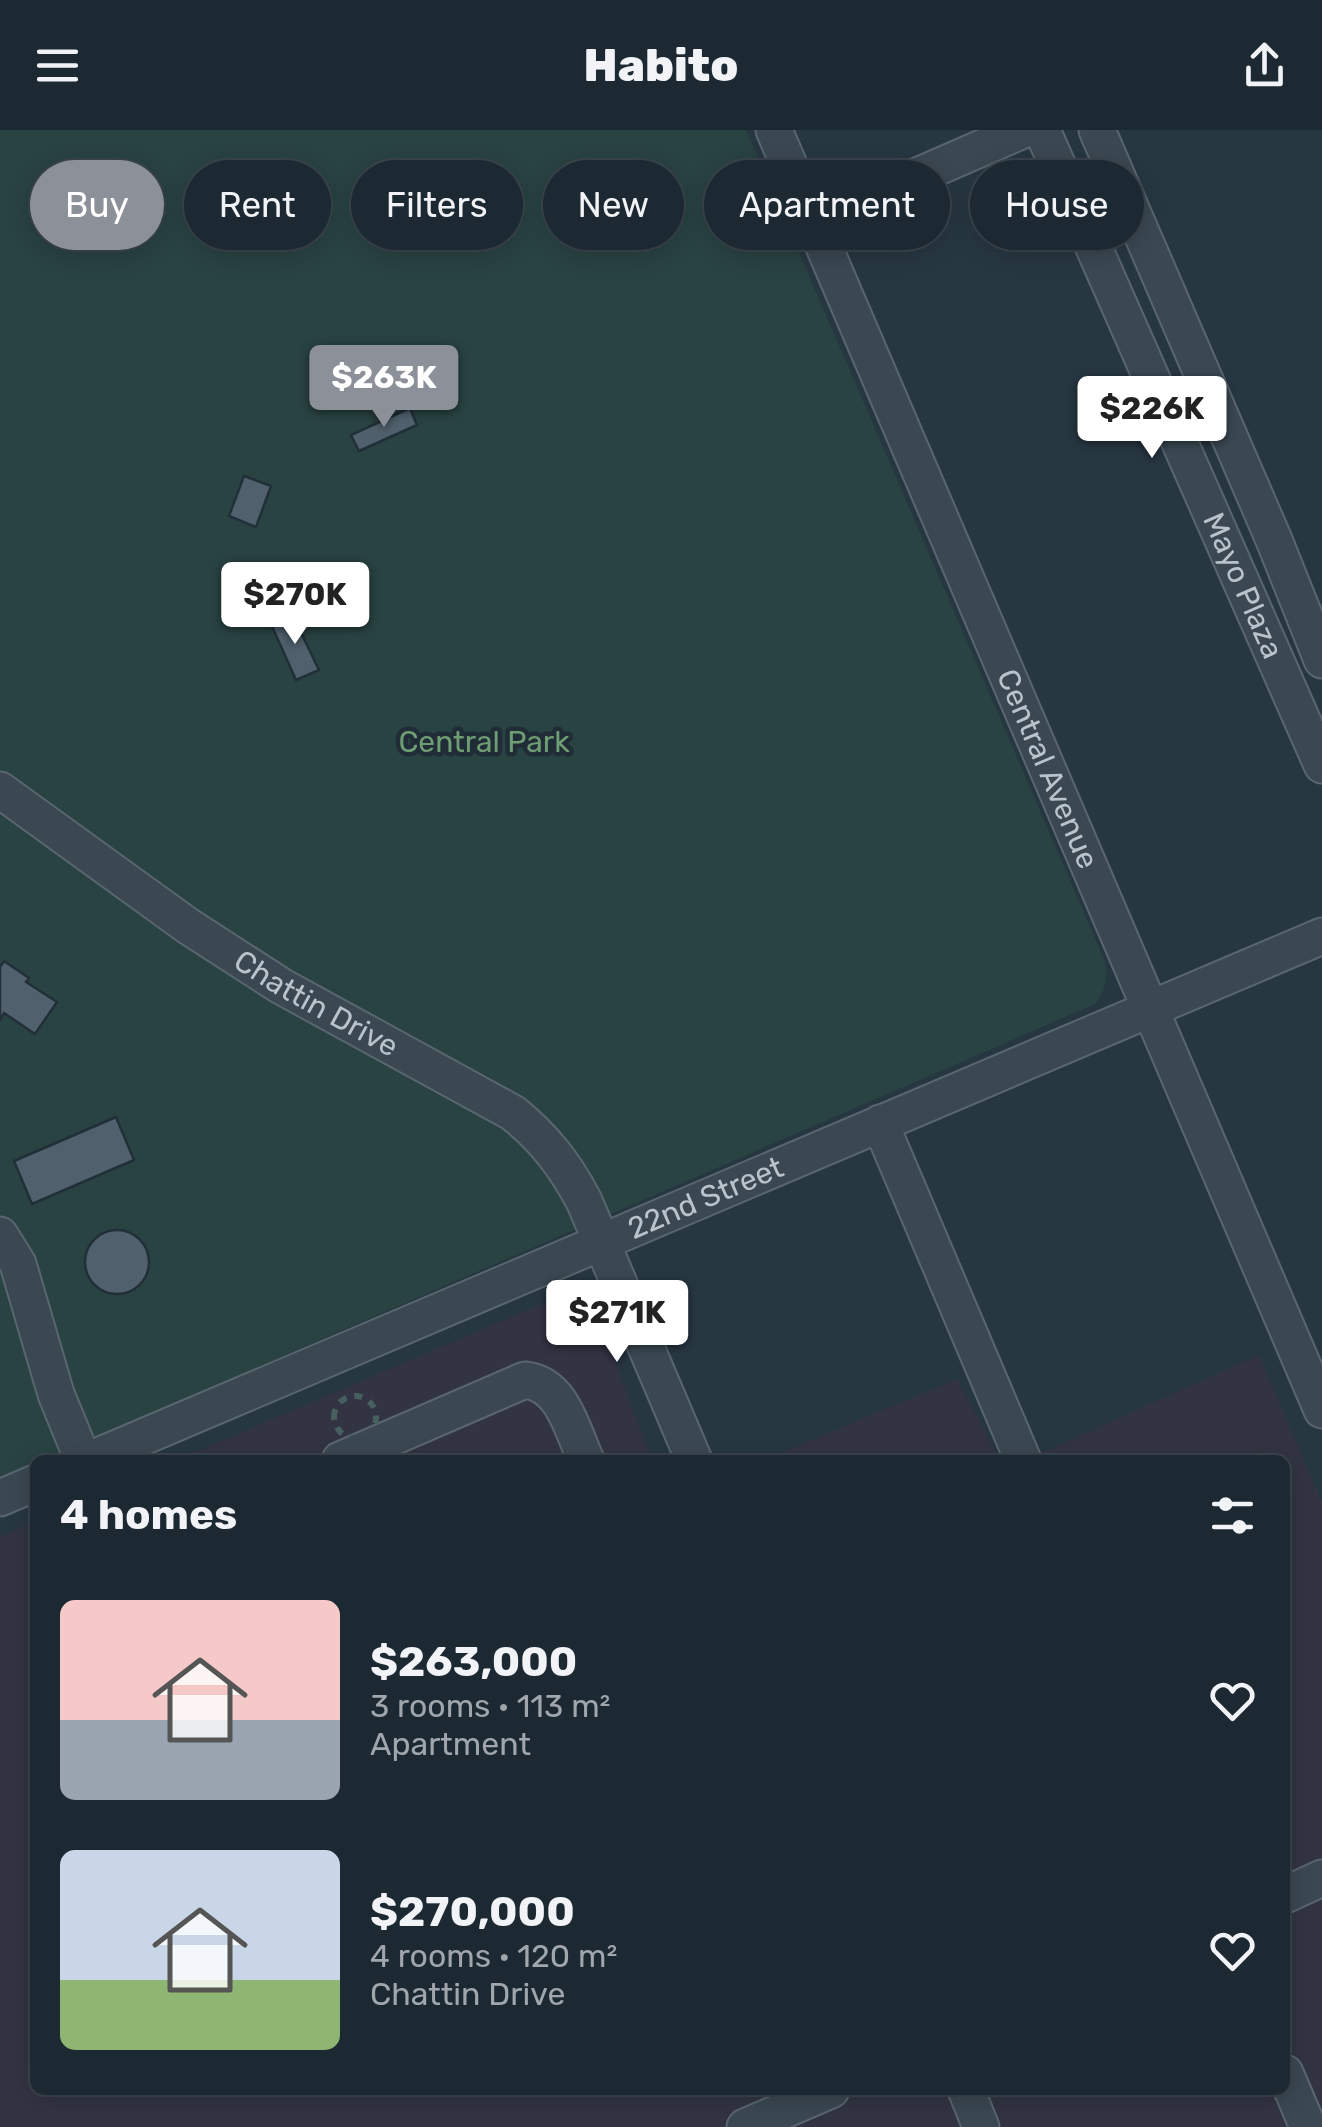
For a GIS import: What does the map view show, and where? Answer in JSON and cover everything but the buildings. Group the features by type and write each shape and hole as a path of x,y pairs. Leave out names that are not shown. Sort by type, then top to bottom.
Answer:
{"street":[{"name":"Central Avenue","path":"774,130 787,160"},
{"path":"950,162 1023,130"},
{"name":"Mayo Plaza","path":"1042,130 1322,765"},
{"name":"Mayo Plaza","path":"1097,130 1322,660"},
{"name":"Central Avenue","path":"826,250 1322,1410"},
{"name":"Chattin Drive","path":"0,790 188,926 281,986 513,1114 536,1132 568,1171 685,1455"},
{"name":"22nd Street","path":"98,1455 1322,936"},
{"path":"880,1123 1021,1455"},
{"path":"0,1234 18,1264 56,1394 84,1455"},
{"path":"352,1455 525,1380 538,1382 559,1399 584,1455"},
{"path":"0,1498 30,1485"},
{"path":"1290,1892 1322,1878"},
{"path":"1290,2084 1308,2127"},
{"path":"745,2127 819,2095"},
{"path":"968,2095 982,2127"}],"path":[{"path":"334,1421 341,1400 362,1397 372,1404"}],"shaded area":[{"path":"581,1287 587,1288 650,1455 189,1455"},
{"path":"1259,1355 1322,1502 1322,2127 0,2127 0,1537 30,1524 30,2095 1290,2095 1290,1455 1037,1455"},
{"path":"957,1379 997,1455 776,1455"}],"green space":[{"name":"Central Park","path":"0,130 746,130 759,160 704,160 704,250 798,250 1104,959 1106,983 1102,993 1095,1004 55,1455 30,1455 30,1465 0,1478"}]}
